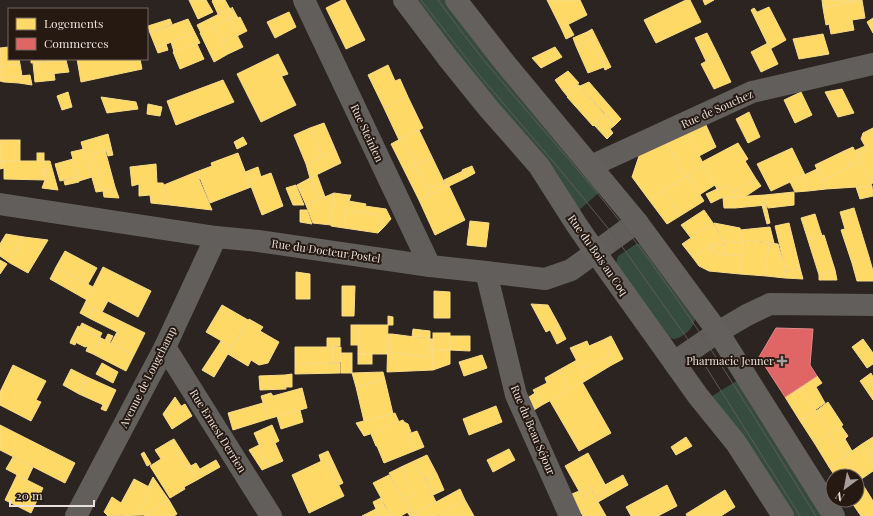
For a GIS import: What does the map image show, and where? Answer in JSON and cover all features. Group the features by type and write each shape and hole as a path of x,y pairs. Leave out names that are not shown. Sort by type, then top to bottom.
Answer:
{"main road":[{"name":"Rue du Bois au Coq","path":"404,0 489,109 539,166 596,253 698,396 736,443 783,516"},
{"path":"456,0 517,78 637,222 718,332 834,516"}],"street":[{"name":"Rue Steinlen","path":"304,0 430,266"},
{"name":"Rue de Souchez","path":"591,166 752,92 873,64"},
{"name":"Rue du Docteur Postel","path":"0,204 216,237 258,241 430,266 545,279 571,270 637,222"},
{"name":"Avenue de Longchamp","path":"76,516 165,347 216,237"},
{"name":"Rue du Beau Séjour","path":"486,272 516,395 570,516"},
{"path":"674,362 718,332 747,315 770,304 873,305"},
{"name":"Rue Ernest Derrien","path":"165,347 271,516"}],"green space":[{"path":"414,0 447,0 602,190 577,212"},
{"path":"636,244 642,244 695,318 691,328 681,337 674,339 667,338 616,263 618,256"},
{"path":"738,380 823,516 793,516 709,398"}],"building: Logements":[{"path":"189,0 206,0 213,12 198,19"},
{"path":"225,0 230,9 218,14 212,1"},
{"path":"345,0 365,40 346,49 326,8"},
{"path":"547,0 580,0 587,15 561,28"},
{"path":"686,0 690,0 701,22 656,43 644,20"},
{"path":"703,0 714,0 705,5"},
{"path":"822,0 862,0 823,8"},
{"path":"862,0 865,18 852,20 854,30 831,34 829,24 826,25 823,8"},
{"path":"232,7 238,18 230,22 229,19 235,15"},
{"path":"769,7 786,40 770,49 753,14"},
{"path":"231,8 235,15 229,19 225,11"},
{"path":"754,8 757,12 753,14 751,10"},
{"path":"225,11 229,19 201,33 197,25"},
{"path":"289,12 296,27 275,38 267,22"},
{"path":"240,17 247,31 237,36 230,22"},
{"path":"873,18 873,33 867,22"},
{"path":"170,19 172,24 150,33 148,26"},
{"path":"188,19 195,33 156,48 150,33"},
{"path":"229,19 237,35 222,43 214,26"},
{"path":"568,24 574,35 566,39 561,28"},
{"path":"214,26 228,54 214,62 200,33"},
{"path":"592,29 611,67 605,70 592,39 590,40 587,32"},
{"path":"587,32 590,40 576,46 573,38"},
{"path":"195,33 200,43 174,52 171,42"},
{"path":"707,33 718,55 706,61 695,38"},
{"path":"823,34 829,54 799,59 793,39"},
{"path":"237,35 243,47 228,54 222,43"},
{"path":"592,39 604,67 588,73 576,46"},
{"path":"768,43 778,64 761,72 751,52"},
{"path":"166,44 168,50 158,53 156,48"},
{"path":"197,44 204,59 180,69 173,52"},
{"path":"8,47 8,60 19,60 20,64 0,67 0,48"},
{"path":"555,47 562,57 541,68 532,58"},
{"path":"278,54 285,68 279,71 296,105 261,122 237,74"},
{"path":"718,55 731,82 714,89 701,64"},
{"path":"31,60 66,60 31,63"},
{"path":"66,60 69,72 39,75 37,63"},
{"path":"77,60 140,60 142,69 81,82"},
{"path":"33,63 37,63 39,75 54,73 55,80 35,82"},
{"path":"20,64 22,76 4,78 2,66"},
{"path":"388,65 395,81 400,79 408,97 384,108 368,75"},
{"path":"2,66 4,82 0,81 0,67"},
{"path":"285,68 288,74 282,76 279,71"},
{"path":"568,71 579,83 563,91 555,80"},
{"path":"30,75 32,85 19,83 20,76"},
{"path":"20,76 19,83 4,82 4,78"},
{"path":"223,80 234,102 176,125 167,101"},
{"path":"589,82 621,119 615,125 580,86"},
{"path":"577,84 580,86 568,97 563,91"},
{"path":"580,86 605,115 593,126 567,97"},
{"path":"842,89 854,113 838,117 825,92"},
{"path":"68,92 72,107 62,110 57,96"},
{"path":"801,92 812,115 795,123 784,100"},
{"path":"101,97 136,102 138,109 107,113"},
{"path":"408,97 423,128 399,140 384,108"},
{"path":"148,104 162,107 160,116 147,114"},
{"path":"749,112 760,137 748,143 736,119"},
{"path":"605,115 615,125 610,129 613,133 607,139 594,125"},
{"path":"324,123 336,151 323,157 310,128"},
{"path":"705,123 716,147 699,156 687,132"},
{"path":"310,128 323,157 306,164 294,135"},
{"path":"873,128 873,148 857,156 854,151 865,146 861,139 863,133"},
{"path":"419,130 432,157 415,165 402,138"},
{"path":"687,132 704,165 685,178 666,141"},
{"path":"108,134 113,155 108,156 106,150 93,154 103,191 96,192 81,142"},
{"path":"243,137 247,144 237,149 234,142"},
{"path":"402,138 415,165 404,170 391,144"},
{"path":"0,140 20,140 20,161 0,161"},
{"path":"666,141 685,178 649,200 632,177 640,153"},
{"path":"738,143 748,159 745,161 756,179 732,193 727,185 717,189 702,162"},
{"path":"853,147 860,162 851,167 844,151"},
{"path":"792,148 805,175 771,191 757,164"},
{"path":"873,148 873,183 871,184 857,156"},
{"path":"84,149 92,177 79,181 71,152"},
{"path":"105,150 115,187 103,191 93,154"},
{"path":"336,151 341,163 310,178 306,164"},
{"path":"844,151 851,167 822,181 815,165"},
{"path":"37,153 44,153 44,161 37,161"},
{"path":"238,153 251,187 210,203 196,172 212,166 211,163"},
{"path":"432,157 444,182 427,190 415,165"},
{"path":"73,159 78,177 60,181 55,164"},
{"path":"0,161 4,161 4,168 0,169"},
{"path":"4,161 44,161 45,180 4,179"},
{"path":"44,161 50,161 58,190 42,188 45,180"},
{"path":"860,162 872,186 826,189 822,181"},
{"path":"156,164 157,183 163,183 170,205 151,203 150,195 139,196 139,184 132,186 130,167"},
{"path":"415,165 430,195 419,200 404,170"},
{"path":"704,165 715,185 699,195 688,176"},
{"path":"472,166 475,173 466,178 462,170"},
{"path":"258,167 261,177 249,181 245,172"},
{"path":"817,169 826,189 808,191 802,176"},
{"path":"463,171 466,178 447,187 444,180"},
{"path":"196,172 212,210 170,205 164,185"},
{"path":"271,173 283,206 262,215 249,181"},
{"path":"317,175 325,197 320,199 310,178"},
{"path":"688,176 704,201 680,216 664,190"},
{"path":"802,176 808,191 795,192 790,182"},
{"path":"78,177 79,182 65,185 64,181"},
{"path":"310,178 320,199 306,205 297,185"},
{"path":"756,179 761,186 746,196 721,198 717,189 727,185 732,193"},
{"path":"444,182 447,187 430,195 427,190"},
{"path":"296,185 304,205 293,205 286,188"},
{"path":"449,186 465,220 435,235 419,200"},
{"path":"872,186 873,196 860,199 856,187"},
{"path":"115,187 119,198 104,197 103,191"},
{"path":"717,189 721,198 711,203 706,194"},
{"path":"664,190 680,216 667,224 649,200"},
{"path":"794,192 794,205 768,208 765,195"},
{"path":"334,193 348,195 344,228 331,226"},
{"path":"334,193 331,225 313,223 306,205"},
{"path":"348,195 351,195 349,201 366,204 365,206 386,209 391,219 384,227 378,215 346,211"},
{"path":"765,195 767,205 735,208 734,197"},
{"path":"734,197 735,208 724,208 723,198"},
{"path":"762,205 766,205 770,223 767,224"},
{"path":"854,208 869,257 852,263 841,230 845,229 840,212"},
{"path":"300,210 307,210 312,224 300,222"},
{"path":"345,210 378,215 384,227 378,233 344,228"},
{"path":"704,210 713,223 691,238 681,225"},
{"path":"815,214 822,236 808,240 801,218"},
{"path":"470,221 489,223 486,247 467,245"},
{"path":"713,223 723,241 725,241 724,245 714,244 709,246 693,258 682,244"},
{"path":"714,223 740,228 743,243 723,241"},
{"path":"789,223 800,268 786,271 775,226"},
{"path":"770,227 774,243 742,240 740,230"},
{"path":"6,234 24,237 10,263 0,256 0,244"},
{"path":"824,235 835,270 819,275 808,240"},
{"path":"24,237 48,240 28,273 10,263"},
{"path":"742,240 769,243 766,276 740,274"},
{"path":"725,241 743,243 742,256 724,254"},
{"path":"769,243 778,244 786,271 784,272 785,278 766,276"},
{"path":"714,244 714,253 713,253 709,246"},
{"path":"714,244 724,245 724,254 714,253"},
{"path":"708,246 713,253 742,256 740,274 709,271 699,266 693,258"},
{"path":"65,251 97,268 88,284 56,267"},
{"path":"869,257 873,271 873,281 857,281 852,263"},
{"path":"0,260 7,264 0,274"},
{"path":"56,267 93,287 87,300 50,279"},
{"path":"103,267 151,291 138,317 108,301 102,312 85,303"},
{"path":"800,268 803,279 785,278 784,272"},
{"path":"835,270 837,280 819,280 819,275"},
{"path":"296,272 310,274 310,299 296,299"},
{"path":"342,286 355,286 354,316 342,316"},
{"path":"434,291 450,292 450,318 434,318"},
{"path":"85,303 94,308 89,318 80,313"},
{"path":"531,304 548,305 559,325 546,332"},
{"path":"222,305 248,320 232,347 206,332"},
{"path":"94,308 145,333 134,355 111,343 117,332 89,318"},
{"path":"388,316 393,317 393,325 388,325"},
{"path":"249,319 263,327 260,331 279,342 268,363 259,365 251,360 248,366 228,354"},
{"path":"82,323 102,333 100,337 80,327"},
{"path":"351,325 358,325 358,345 351,345"},
{"path":"358,325 388,325 387,354 358,354"},
{"path":"559,325 566,339 557,344 550,330"},
{"path":"78,326 101,338 93,354 86,351 88,346 85,347 71,340"},
{"path":"413,329 421,330 420,337 412,337"},
{"path":"421,330 430,331 430,339 420,337"},
{"path":"433,333 450,333 450,350 433,350"},
{"path":"108,334 113,336 110,342 105,340"},
{"path":"388,334 392,334 390,352 428,357 430,339 433,339 433,370 387,372"},
{"path":"392,334 430,339 428,357 390,352"},
{"path":"450,336 470,336 470,351 450,350"},
{"path":"611,336 623,359 610,366 606,357 610,356 603,340"},
{"path":"101,338 134,355 126,371 93,354"},
{"path":"327,338 340,338 340,346 327,347"},
{"path":"863,339 873,353 873,364 867,368 852,347"},
{"path":"71,340 76,342 75,345 70,343"},
{"path":"603,340 610,356 581,369 570,348 587,341 589,346"},
{"path":"221,341 232,347 214,377 202,370"},
{"path":"295,347 333,347 333,363 295,364"},
{"path":"333,347 341,347 341,362 333,363"},
{"path":"433,350 450,350 450,364 433,370"},
{"path":"341,353 352,353 352,373 341,373"},
{"path":"358,354 372,354 372,364 358,364"},
{"path":"482,355 487,368 464,376 459,362"},
{"path":"606,357 610,366 587,380 581,369"},
{"path":"577,360 587,380 570,390 559,370"},
{"path":"102,363 118,372 113,383 96,374"},
{"path":"340,363 340,373 295,374 295,364"},
{"path":"13,365 46,381 36,400 41,402 31,421 0,405 0,392"},
{"path":"71,369 87,377 79,394 63,385"},
{"path":"559,370 570,390 542,405 533,390 547,383 545,378"},
{"path":"383,372 385,380 356,387 352,373"},
{"path":"871,373 873,377 873,400 860,381"},
{"path":"292,374 292,387 286,387 285,375"},
{"path":"285,375 286,389 260,390 259,376"},
{"path":"817,376 822,383 816,387 825,403 815,410 801,387"},
{"path":"87,377 116,390 108,407 79,394"},
{"path":"385,380 393,414 364,421 356,387"},
{"path":"582,382 611,433 579,451 550,401"},
{"path":"801,387 816,411 800,421 785,397"},
{"path":"302,388 307,408 268,419 261,396 271,393 273,396"},
{"path":"535,393 542,405 534,410 529,397"},
{"path":"175,397 181,406 164,416 163,414"},
{"path":"828,402 843,425 830,433 816,411"},
{"path":"263,403 268,419 233,430 228,413"},
{"path":"185,404 192,416 172,429 164,416"},
{"path":"103,405 108,407 106,411 101,409"},
{"path":"496,406 502,422 469,435 463,419"},
{"path":"300,410 303,422 281,429 277,416"},
{"path":"816,411 830,433 815,444 800,421"},
{"path":"395,413 399,422 364,436 356,423"},
{"path":"403,420 408,424 411,432 408,434 414,451 384,463 371,434"},
{"path":"0,425 75,463 65,483 0,450"},
{"path":"272,425 279,441 275,443 283,461 269,467 254,433"},
{"path":"841,426 848,436 845,439 852,451 845,456 830,433"},
{"path":"417,431 424,447 414,451 408,434"},
{"path":"830,433 845,456 829,467 815,444"},
{"path":"686,437 692,446 676,455 671,447"},
{"path":"873,437 873,462 862,444"},
{"path":"174,439 191,466 186,468 170,441"},
{"path":"170,441 186,468 189,467 197,480 184,487 185,489 170,498 150,466 161,459 155,450"},
{"path":"862,444 873,462 873,471 865,477 865,468 852,468 845,456"},
{"path":"259,445 269,467 262,470 249,450"},
{"path":"509,449 515,460 493,472 487,460"},
{"path":"328,451 343,483 339,485 326,459 321,461 319,455"},
{"path":"144,452 151,464 147,466 141,454"},
{"path":"588,453 608,490 596,497 589,485 579,491 565,466"},
{"path":"427,455 437,474 426,480 422,473 420,474 414,461"},
{"path":"845,456 852,468 830,468"},
{"path":"13,457 33,467 27,480 6,469"},
{"path":"326,459 344,496 309,513 292,475"},
{"path":"216,460 220,467 204,476 200,469"},
{"path":"414,461 420,474 422,473 436,502 414,514 405,500 414,495 401,467"},
{"path":"196,463 204,476 197,480 189,467"},
{"path":"401,467 414,495 405,500 389,473"},
{"path":"437,474 444,490 433,495 426,480"},
{"path":"17,475 43,488 31,513 5,500"},
{"path":"389,475 411,510 401,516 391,516 373,483"},
{"path":"623,475 628,485 598,502 596,497 608,490 605,485"},
{"path":"153,477 169,500 146,515 139,512 151,488 148,487"},
{"path":"134,479 151,488 139,512 146,515 108,516 104,512 112,497 121,503"},
{"path":"589,485 592,491 583,497 579,491"},
{"path":"667,485 677,506 658,516 631,516 626,507"},
{"path":"865,488 873,501 873,516 861,516 856,508 865,508"},
{"path":"460,489 465,500 437,516 415,516 414,514"},
{"path":"725,490 735,507 721,516 687,516 686,514"},
{"path":"579,491 583,497 592,491 598,502 581,513 572,494"},
{"path":"381,498 384,505 376,509 373,502"},
{"path":"169,500 177,514 174,516 144,516"},
{"path":"465,500 474,516 439,516 439,515"},
{"path":"598,502 606,516 583,516 581,513"},
{"path":"384,505 391,516 380,516 376,509"},
{"path":"376,509 380,516 362,516"},
{"path":"411,510 415,516 410,516 407,512"}],"building: Commerces":[{"path":"776,328 813,329 810,365 817,376 785,397 759,357"}],"tram line":[{"path":"421,0 480,76 616,238 694,348 800,516"},
{"path":"438,0 483,59 603,200 652,263 701,334 816,516"}],"place":[{"name":"Pharmacie Jenner","path":"782,361"}]}
